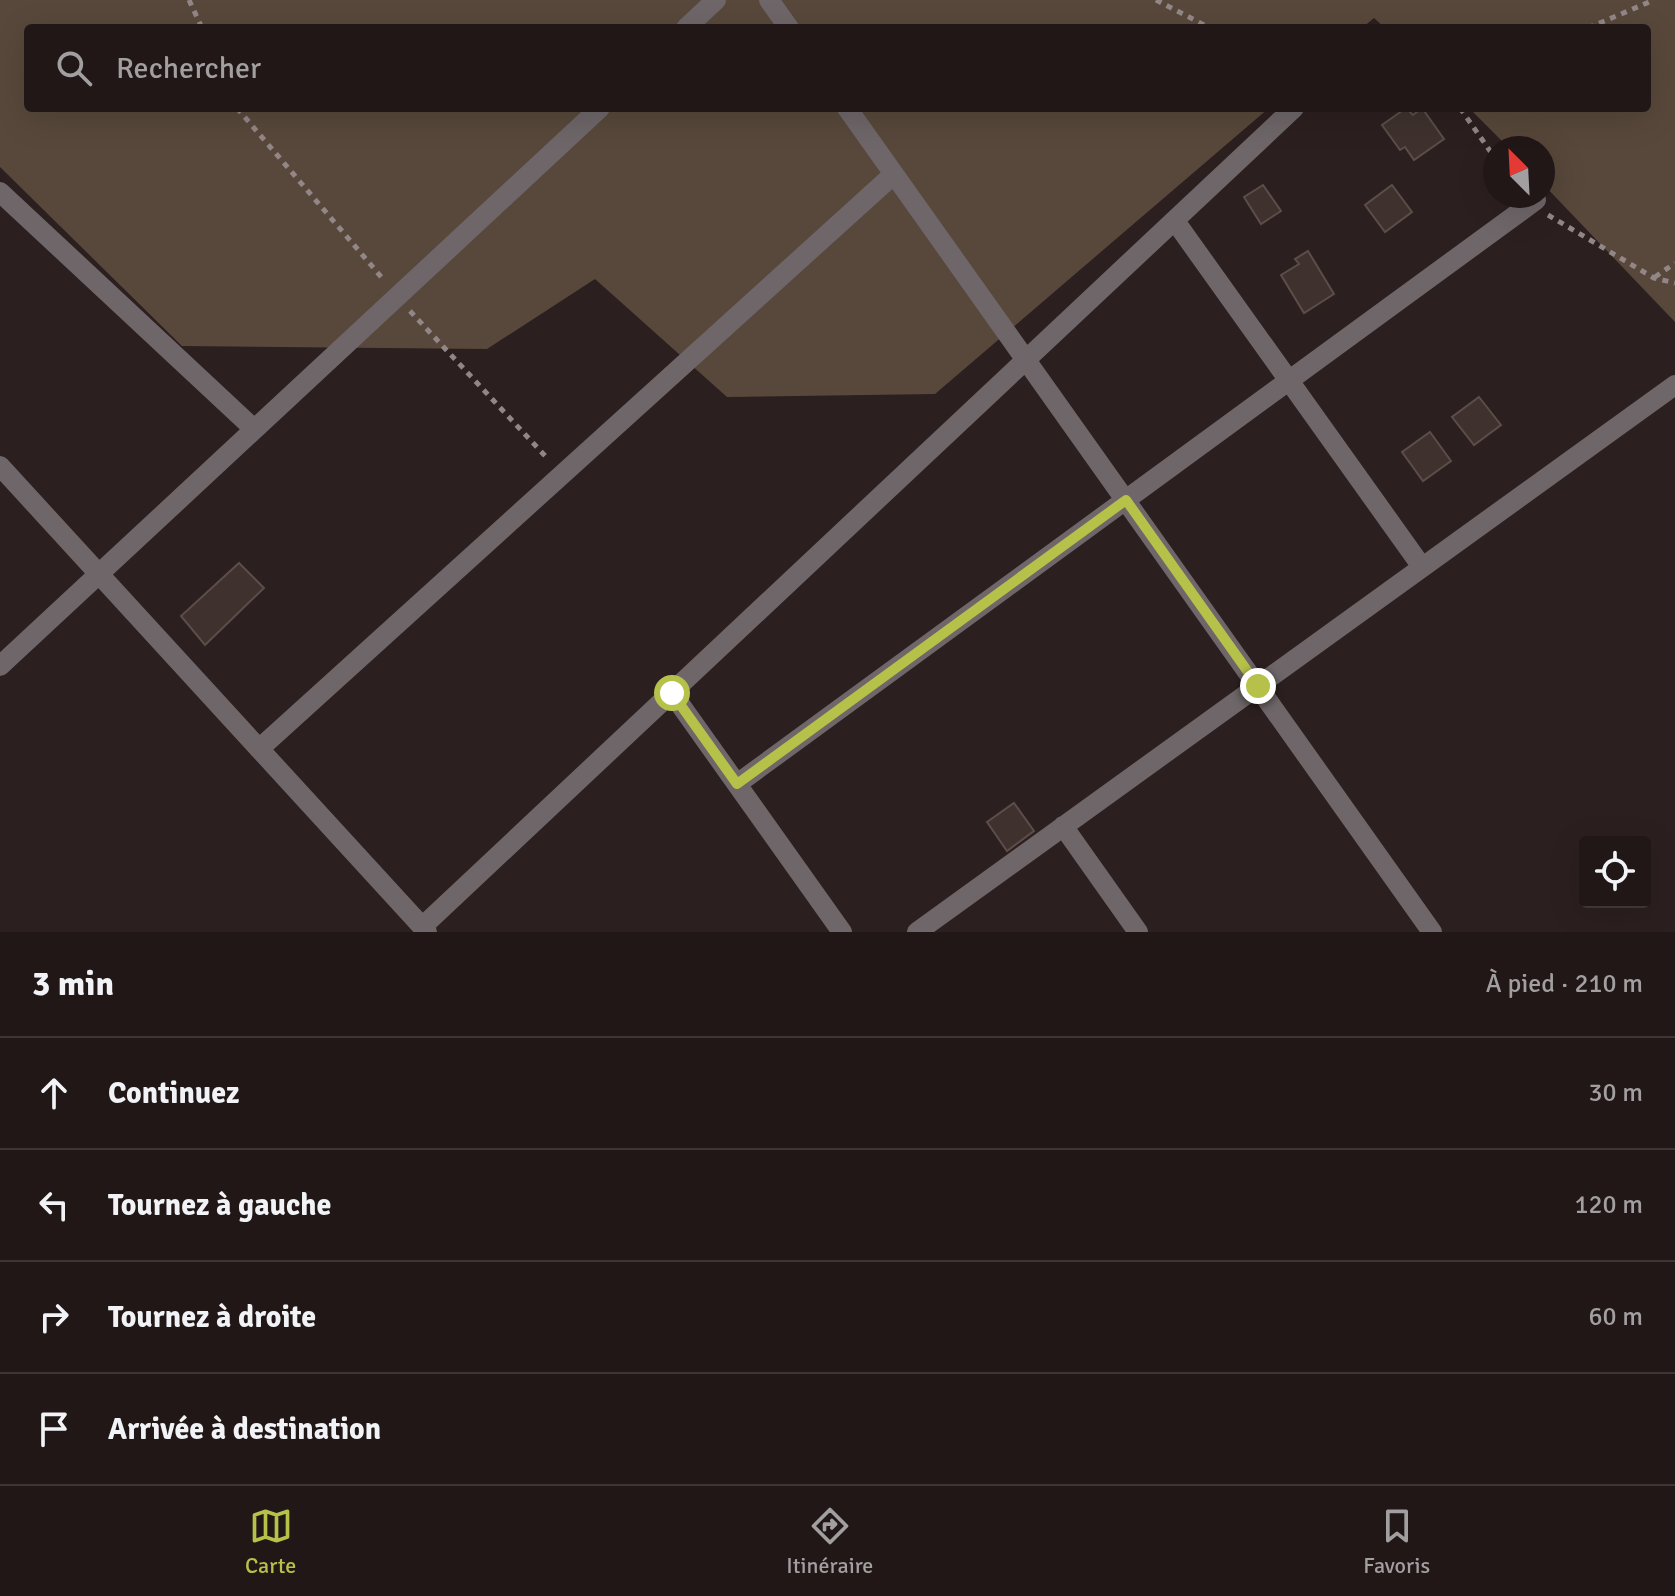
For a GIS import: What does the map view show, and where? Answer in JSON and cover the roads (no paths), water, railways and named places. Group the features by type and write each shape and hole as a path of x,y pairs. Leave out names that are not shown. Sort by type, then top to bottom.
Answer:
{"street":[{"path":"690,24 716,0"},
{"path":"769,0 786,24"},
{"path":"0,666 596,112"},
{"path":"850,112 1432,932"},
{"path":"0,466 424,930 1290,112"},
{"path":"259,749 894,174"},
{"path":"0,192 254,429"},
{"path":"737,784 1525,208"},
{"path":"1175,221 1422,567"},
{"path":"917,932 1675,385"},
{"path":"672,693 842,932"},
{"path":"1063,826 1138,932"}]}
